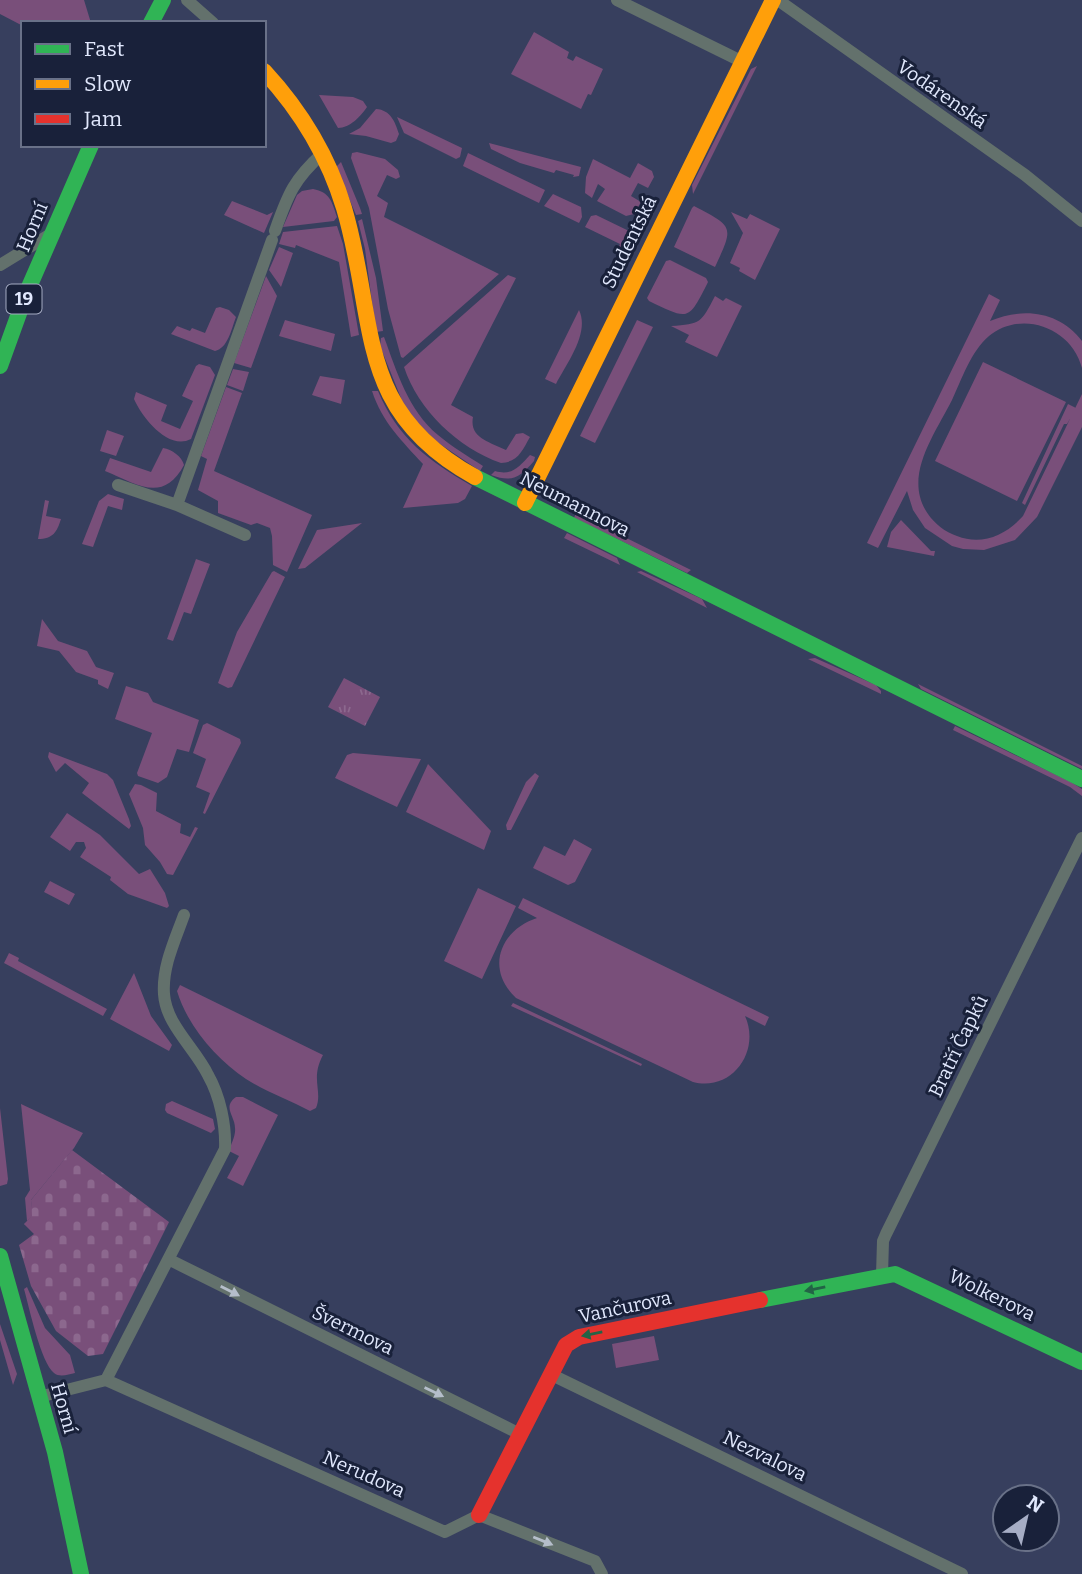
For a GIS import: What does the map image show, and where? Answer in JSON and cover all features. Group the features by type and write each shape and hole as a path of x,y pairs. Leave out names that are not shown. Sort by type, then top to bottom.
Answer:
{"street":[{"path":"152,21 163,0"},
{"path":"187,0 211,21"},
{"path":"617,0 741,61"},
{"name":"Studentská","path":"525,503 741,61 776,0"},
{"name":"Vodárenská","path":"776,0 1025,176 1082,221"},
{"name":"Neumannova","path":"266,73 284,90 304,118 323,153 348,222 369,337 383,380 400,414 432,450 457,467 525,503 1082,779"},
{"name":"Horní","path":"0,366 51,234 90,147"},
{"path":"177,505 292,186 303,171 323,153"},
{"path":"0,265 51,234"},
{"path":"118,485 177,505 245,535"},
{"name":"Bratří Čapků","path":"882,1275 883,1241 886,1234 1082,838"},
{"path":"39,1397 106,1380 225,1149 223,1120 209,1076 171,1018 163,996 164,972 184,915"},
{"name":"Horní","path":"0,1256 63,1483 81,1574"},
{"name":"Švermova","path":"170,1260 520,1434"},
{"name":"Wolkerova","path":"882,1275 901,1275 1082,1362"},
{"name":"Vančurova","path":"479,1515 566,1345 579,1337 882,1275"},
{"name":"Nezvalova","path":"550,1374 962,1574"},
{"name":"Nerudova","path":"106,1380 445,1532 479,1515"},
{"path":"479,1515 595,1561 602,1574"}],"green space":[{"path":"0,0 84,0 90,21 21,21 21,25 0,14"},
{"path":"534,32 569,52 567,58 573,61 576,56 603,69 581,109 511,74"},
{"path":"757,66 693,194 692,185 751,69"},
{"path":"319,95 353,97 363,101 367,107 351,124 338,128"},
{"path":"376,109 392,117 399,134 396,141 391,143 349,134 360,128"},
{"path":"397,117 462,148 460,157 456,159 404,133"},
{"path":"489,143 581,167 579,176 573,177 574,175 556,170 554,173 520,163 491,149"},
{"path":"352,153 385,159 398,170 400,177 396,179 387,175 377,196 388,203 384,217 499,274 403,358 388,309 369,208 351,158"},
{"path":"468,153 545,190 539,203 463,166"},
{"path":"593,159 630,178 638,163 652,171 654,177 648,188 638,183 631,196 641,202 634,214 626,216 597,201 605,189 598,184 592,198 585,193 586,177"},
{"path":"341,162 362,214 356,215 336,167"},
{"path":"313,189 330,198 337,217 334,221 283,227 297,195"},
{"path":"553,194 581,207 582,217 579,223 544,206"},
{"path":"232,201 267,215 273,212 264,233 224,215"},
{"path":"694,206 717,219 727,229 725,243 715,267 674,247"},
{"path":"731,212 747,219 750,214 780,229 755,280 730,263 743,233"},
{"path":"596,215 629,231 628,242 620,255 616,255 620,244 585,227 591,216"},
{"path":"362,219 376,278 383,331 376,332 365,249 358,221"},
{"path":"337,226 343,244 359,335 351,337 339,262 296,245 295,248 279,244 283,232"},
{"path":"279,247 293,253 281,287 269,270"},
{"path":"670,260 706,278 708,282 696,305 686,314 672,312 647,298 666,261"},
{"path":"508,275 516,278 451,405 473,417 477,435 506,450 516,434 523,433 530,437 516,458 501,463 470,448 442,426 419,398 404,367"},
{"path":"266,276 277,296 251,368 234,363"},
{"path":"989,294 1000,300 990,321 1028,313 1040,314 1063,323 1082,341 1082,368 1068,342 1044,327 1016,324 989,336 972,357 924,456 918,485 928,514 944,530 966,539 993,537 1009,529 1023,516 1082,394 1082,427 1037,517 1015,540 984,550 952,546 925,528 913,510 907,491 878,548 867,543"},
{"path":"715,296 742,306 717,357 685,342 689,335 671,326 699,320"},
{"path":"216,308 229,310 236,317 229,338 219,349 215,351 171,334 177,326 205,333"},
{"path":"579,310 582,328 579,338 556,384 545,379"},
{"path":"285,320 335,334 331,351 279,336"},
{"path":"637,320 653,327 595,443 580,436"},
{"path":"384,337 405,390 419,414 443,439 483,466 480,471 437,442 405,408 380,346 381,338"},
{"path":"983,362 1066,402 1017,501 935,461"},
{"path":"199,364 210,367 215,375 191,439 174,440 149,423 134,399 136,392 167,405 161,421 180,429 193,401 182,396"},
{"path":"233,369 249,372 243,391 227,385"},
{"path":"320,376 345,380 341,404 312,395"},
{"path":"226,387 242,393 214,471 312,515 287,572 273,565 270,528 257,523 251,525 218,513 218,501 198,490 207,459 201,456"},
{"path":"372,391 378,391 405,436 429,458 472,486 465,499 458,503 403,508 423,464 387,422"},
{"path":"1068,404 1076,408 1067,424 1064,424 1025,505 1022,503"},
{"path":"107,430 124,436 116,456 100,451"},
{"path":"163,448 176,454 184,465 167,484 149,488 105,471 110,458 151,472"},
{"path":"530,455 535,457 534,461 516,477 491,475 495,471 515,469"},
{"path":"108,494 124,499 122,510 108,506 93,547 82,544 99,501"},
{"path":"45,500 49,501 46,516 61,519 54,534 38,539"},
{"path":"576,513 691,570 687,573 574,518"},
{"path":"901,520 931,551 935,551 934,556 887,547 891,532"},
{"path":"362,523 305,568 298,569 317,530"},
{"path":"567,533 617,558 620,565 564,538"},
{"path":"196,559 210,564 191,614 184,612 173,641 167,639"},
{"path":"274,571 285,577 232,687 228,688 218,683 237,632"},
{"path":"641,571 702,599 707,608 637,572"},
{"path":"42,619 58,641 87,651 96,667 114,673 108,689 98,684 98,680 76,672 59,651 37,646"},
{"path":"815,658 876,685 881,694 808,659"},
{"path":"344,678 380,697 365,726 328,707"},
{"path":"918,684 1082,766 1082,769 921,689"},
{"path":"126,686 148,693 153,702 199,720 189,752 177,749 167,777 158,783 138,776 137,773 152,733 115,719"},
{"path":"207,723 240,739 241,743 205,814 203,813 210,793 196,787 206,759 193,753 203,725"},
{"path":"955,726 1071,782 1082,789 1082,796 1070,787 953,730"},
{"path":"49,752 107,774 113,780 129,819 129,829 82,793 89,783 65,763 56,772 48,757"},
{"path":"353,753 421,759 397,807 335,778 347,755"},
{"path":"428,764 491,831 484,850 406,812"},
{"path":"535,773 539,776 511,830 507,830 506,825 526,782"},
{"path":"135,784 157,793 156,811 181,824 180,833 190,837 195,827 198,828 173,875 167,874 145,845 143,828 129,794"},
{"path":"67,813 100,835 139,874 150,869 165,893 169,906 167,908 128,894 110,880 111,877 80,857 86,848 84,842 76,842 70,851 50,837"},
{"path":"574,839 592,849 575,882 568,885 533,868 544,846 565,856"},
{"path":"50,881 75,894 69,905 44,892"},
{"path":"478,888 516,906 482,979 444,961"},
{"path":"523,898 769,1017 765,1026 745,1016 749,1042 740,1066 720,1081 693,1082 516,998 506,987 499,963 506,941 514,931 537,918 518,908"},
{"path":"9,953 19,958 18,961 107,1009 103,1016 4,963"},
{"path":"134,973 151,1016 172,1045 169,1051 110,1019"},
{"path":"180,985 323,1055 317,1071 316,1108 310,1111 261,1088 224,1062 195,1029 177,991"},
{"path":"513,1003 642,1064 641,1066 511,1006"},
{"path":"236,1097 243,1097 278,1115 243,1186 227,1178 239,1156 229,1151 235,1131 230,1104"},
{"path":"172,1101 213,1119 215,1129 211,1133 167,1113 166,1104"},
{"path":"21,1104 83,1133 31,1200 33,1216 27,1221 25,1198 30,1190"},
{"path":"0,1108 8,1179 7,1184 0,1186"},
{"path":"72,1150 169,1222 103,1354 88,1356 56,1331 31,1286 19,1245 34,1234 24,1224 32,1216 31,1200"},
{"path":"27,1287 45,1328 70,1355 75,1373 59,1375 49,1367 32,1321 24,1289"},
{"path":"0,1324 17,1374 13,1385 0,1340"},
{"path":"654,1336 659,1360 616,1368 612,1344"}],"traffic: fast":[{"path":"152,21 163,0"},
{"path":"0,366 26,294 90,147"},
{"path":"475,477 1082,779"},
{"path":"0,1256 55,1452 81,1574"},
{"path":"760,1300 895,1274 1082,1362"}],"traffic: slow":[{"path":"525,503 773,0"},
{"path":"266,73 301,118 330,170 344,208 368,326 389,393 408,423 436,451 475,477"}],"traffic: jam":[{"path":"479,1515 566,1345 579,1337 760,1300"}]}
